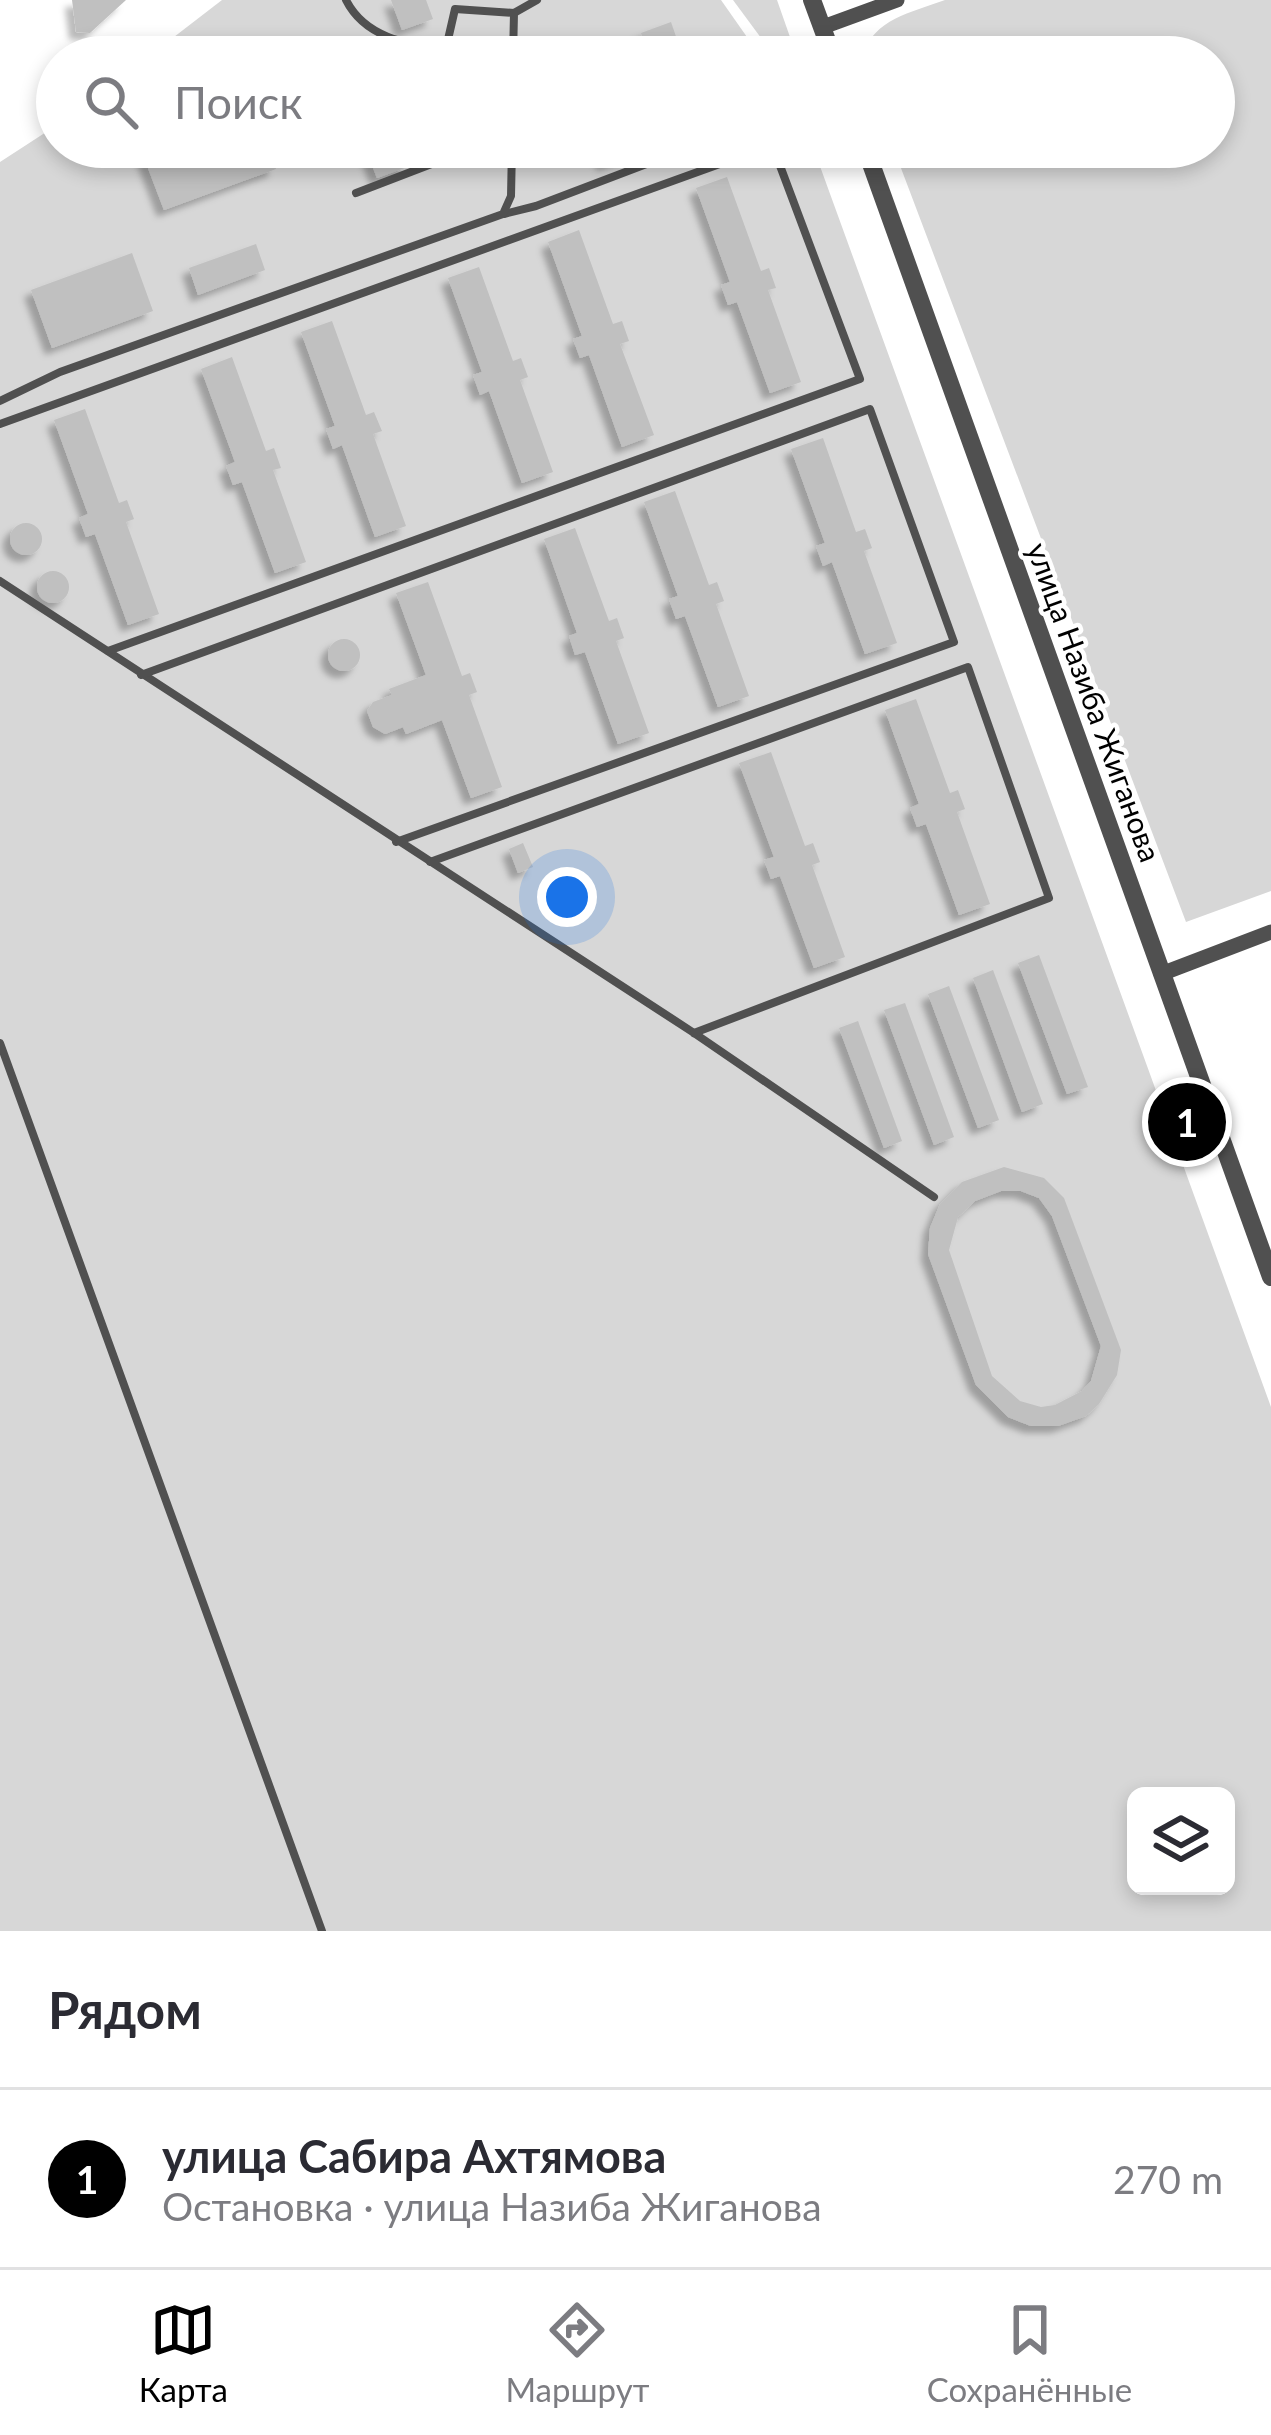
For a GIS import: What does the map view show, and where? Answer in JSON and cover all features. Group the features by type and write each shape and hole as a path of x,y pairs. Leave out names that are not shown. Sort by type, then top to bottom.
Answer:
{"street":[{"path":"812,0 826,36"},
{"path":"823,27 897,0"},
{"name":"улица Назиба Жиганова","path":"873,168 1271,1276"},
{"path":"1161,974 1271,932"}],"lane":[{"path":"346,0 366,25 385,36"},
{"path":"448,36 455,10 514,13 538,0"},
{"path":"514,13 514,36"},
{"path":"356,193 421,168"},
{"path":"503,214 512,196 512,168"},
{"path":"0,401 60,372 636,168"},
{"path":"0,424 712,168"},
{"path":"108,651 860,379 778,168"},
{"path":"141,675 870,409 954,642 396,842"},
{"path":"0,581 694,1034 934,1197"},
{"path":"430,862 968,667 1049,898 694,1034"},
{"path":"0,1043 322,1931"}],"shaded area":[{"path":"222,0 721,0 746,36 175,36"},
{"path":"733,0 777,0 790,36 760,36"},
{"path":"945,0 1271,0 1271,891 1186,922 901,168 1235,168 1235,36 873,36 907,13"},
{"path":"36,139 36,168 821,168 1271,1407 1271,1931 0,1931 0,162"}],"building":[{"path":"72,0 126,0 90,33 76,32"},
{"path":"391,0 426,0 433,19 402,30"},
{"path":"671,22 676,36 642,36"},
{"path":"148,168 276,168 276,169 164,210"},
{"path":"373,168 404,168 377,178"},
{"path":"727,177 761,271 769,268 776,288 768,290 801,382 770,393 737,302 728,305 721,285 730,282 696,188"},
{"path":"579,230 613,324 622,321 629,341 620,344 654,435 622,447 589,355 580,358 573,339 582,336 548,242"},
{"path":"256,244 265,270 198,295 189,268"},
{"path":"132,253 153,311 52,348 31,290"},
{"path":"479,267 513,361 521,358 528,377 520,380 553,472 522,483 489,391 480,395 473,375 482,372 448,278"},
{"path":"332,321 366,415 374,412 382,431 373,434 406,526 375,537 342,445 333,449 326,429 335,426 301,332"},
{"path":"232,357 266,451 274,448 281,468 273,470 306,562 275,573 242,482 233,485 226,466 235,462 201,369"},
{"path":"85,409 119,503 127,500 134,519 126,522 159,614 128,625 95,534 86,537 79,518 88,514 54,420"},
{"path":"823,438 856,532 865,529 872,548 864,551 897,643 865,654 832,562 823,566 816,546 825,543 791,449"},
{"path":"675,491 709,585 717,582 724,601 716,604 749,696 718,707 685,616 676,619 669,599 678,596 644,502"},
{"path":"26,523 37,528 42,539 37,550 26,555 15,550 10,539 15,528"},
{"path":"575,528 609,621 617,618 624,638 616,641 649,733 618,744 585,652 575,655 569,636 577,633 544,539"},
{"path":"53,571 64,576 69,587 64,598 53,603 42,598 37,587 42,576"},
{"path":"428,582 462,676 470,673 477,692 469,695 502,787 471,798 442,720 406,734 403,727 385,734 373,727 367,711 373,702 392,695 389,689 426,675 396,593"},
{"path":"344,639 355,644 360,655 355,666 344,671 333,666 328,655 333,644"},
{"path":"916,699 950,793 958,790 965,809 957,812 990,904 959,915 926,824 917,827 910,808 919,804 885,710"},
{"path":"771,752 805,846 813,843 820,862 812,865 845,957 814,968 780,876 771,879 764,860 774,857 739,763"},
{"path":"523,843 533,867 518,873 509,849"},
{"path":"1039,955 1088,1087 1067,1094 1018,963"},
{"path":"993,970 1043,1104 1022,1112 973,978"},
{"path":"949,986 999,1120 978,1128 928,994"},
{"path":"905,1003 954,1137 934,1145 884,1010"},
{"path":"858,1021 902,1141 884,1148 839,1028"},
{"path":"1004,1167 1044,1178 1064,1198 1121,1350 1117,1375 1086,1416 1058,1426 1031,1426 1008,1417 976,1385 928,1254 930,1228 940,1204 962,1182","holes":["1001,1191 1021,1191 1039,1198 1052,1216 1101,1346 1091,1381 1082,1391 1041,1407 1020,1401 992,1376 949,1250 958,1217 975,1201"]}],"place":[{"name":"улица Сабира Ахтямова","path":"1187,1122"}]}
